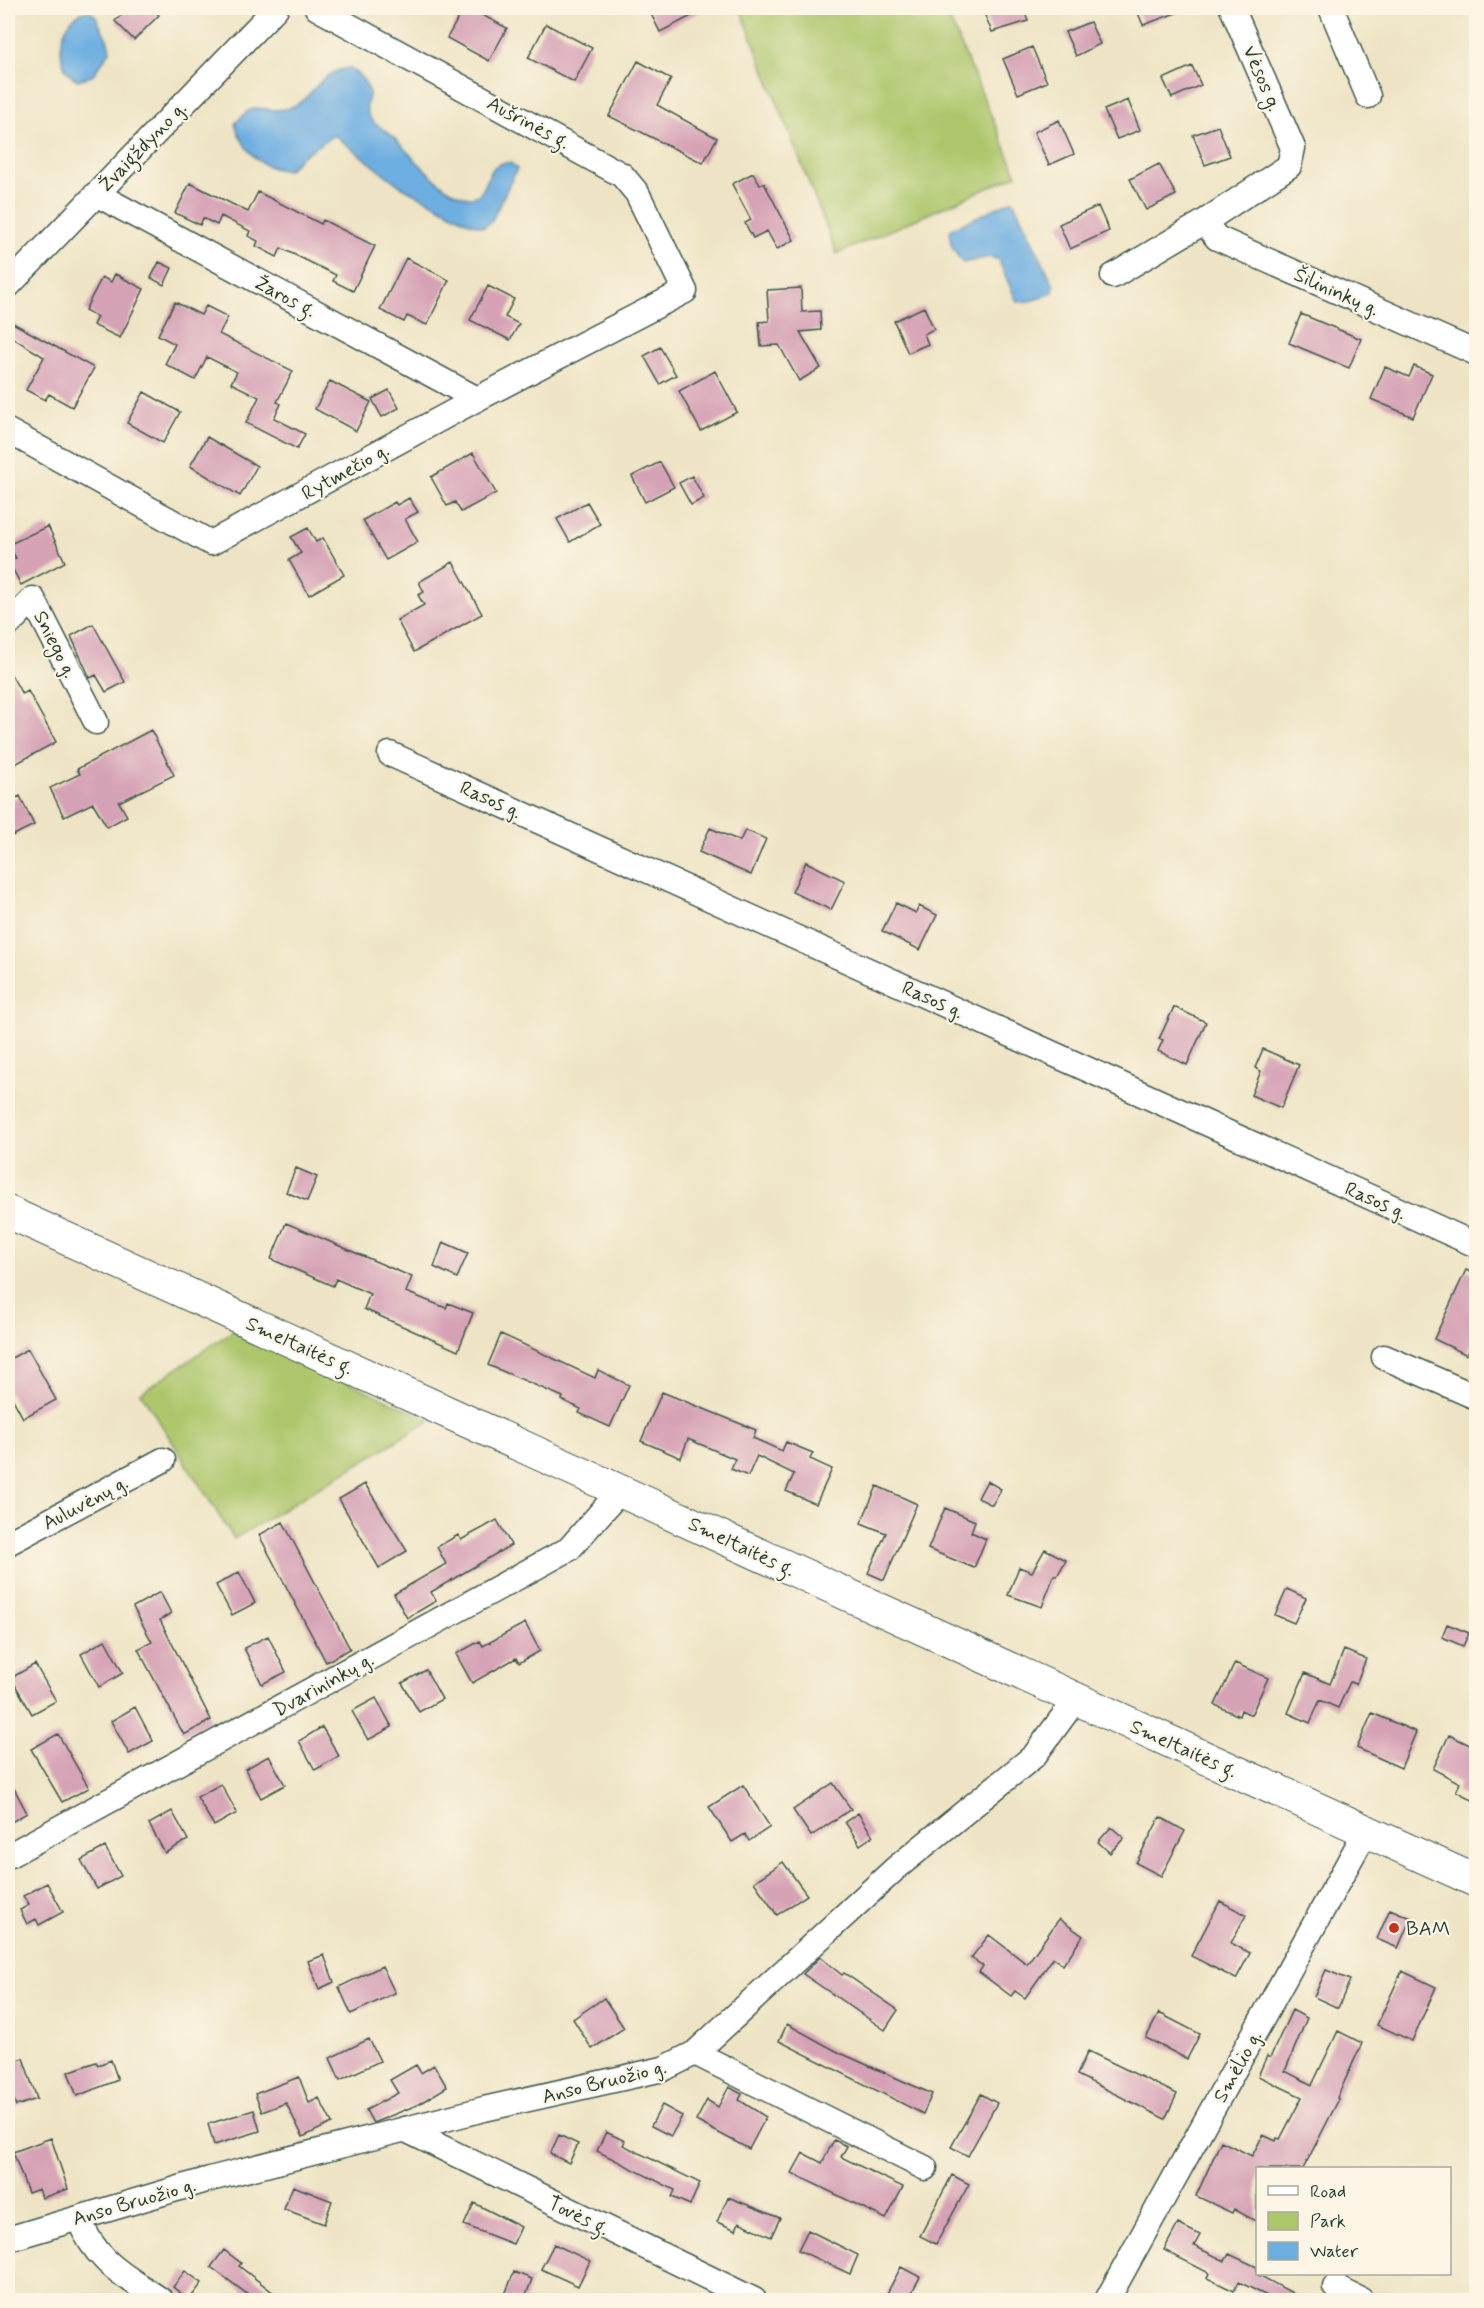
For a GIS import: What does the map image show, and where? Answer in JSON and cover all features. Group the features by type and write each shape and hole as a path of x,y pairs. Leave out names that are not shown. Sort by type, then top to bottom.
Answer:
{"main road":[{"name":"Smeltaitės g.","path":"8,1212 1476,1881"}],"street":[{"name":"Žvaigždyno g.","path":"8,286 276,8"},
{"name":"Aušrinės g.","path":"317,8 622,175 637,194 685,291"},
{"name":"Vėsos g.","path":"1204,222 1289,166 1293,148 1232,8"},
{"path":"1331,8 1368,96"},
{"name":"Žaros g.","path":"96,194 477,399"},
{"path":"1113,276 1204,222"},
{"name":"Šilininkų g.","path":"1204,222 1217,238 1476,353"},
{"name":"Rytmečio g.","path":"8,431 210,543 477,399 685,291"},
{"name":"Sniego g.","path":"8,625 33,599 96,722"},
{"name":"Rasos g.","path":"390,754 1476,1245"},
{"path":"1384,1357 1476,1397"},
{"name":"Auluvėnų g.","path":"8,1543 163,1460"},
{"name":"Dvarininkų g.","path":"8,1856 569,1550 620,1491"},
{"name":"Anso Bruožio g.","path":"8,2239 210,2179 404,2129 663,2069 695,2053 896,1868 1034,1756 1076,1699"},
{"name":"Smėlio g.","path":"1107,2301 1366,1831"},
{"path":"695,2053 925,2168"},
{"name":"Tovės g.","path":"404,2129 754,2301"},
{"path":"79,2217 83,2231 101,2258 160,2301"},
{"path":"1335,2287 1361,2301"}],"green space":[{"path":"740,8 945,8 1017,175 837,254"},
{"path":"234,1330 431,1420 234,1539 141,1393"}],"water":[{"path":"89,11 96,16 108,41 110,51 92,76 78,80 69,74 64,65 61,54 62,42 71,21 79,14"},
{"path":"349,68 362,79 368,88 366,105 368,115 372,120 449,189 460,195 470,197 477,195 482,191 495,167 502,163 511,163 517,169 491,222 484,227 470,223 399,185 334,135 301,157 288,170 278,169 261,162 248,150 235,124 249,110 289,108 304,99 329,75"},
{"path":"1013,200 1054,286 1053,292 1026,302 1017,302 998,259 989,257 963,263 954,251 950,238 951,229"}],"building":[{"path":"129,8 151,8 159,15 134,40 115,21"},
{"path":"464,8 469,8 507,28 489,61 447,38"},
{"path":"648,8 707,8 660,32"},
{"path":"982,8 1023,8 1028,21 992,32"},
{"path":"1136,8 1186,8 1187,9 1143,25"},
{"path":"1090,22 1100,44 1076,56 1065,32"},
{"path":"546,24 592,48 574,82 528,58"},
{"path":"1032,47 1047,82 1018,94 1003,59"},
{"path":"638,61 671,79 657,105 717,138 703,163 609,116"},
{"path":"1192,66 1201,85 1172,98 1163,79"},
{"path":"1128,100 1140,130 1117,139 1104,110"},
{"path":"1059,120 1074,154 1049,165 1034,132"},
{"path":"1218,126 1230,156 1205,165 1193,135"},
{"path":"1159,164 1176,195 1146,210 1130,179"},
{"path":"753,173 760,185 764,183 794,240 777,249 767,231 753,238 745,223 751,220 732,184"},
{"path":"190,183 248,212 258,192 321,224 323,220 375,246 353,291 333,281 336,275 281,248 277,257 256,246 258,241 248,236 250,231 221,216 217,225 203,218 200,225 175,213"},
{"path":"1098,206 1109,231 1070,249 1059,224"},
{"path":"406,258 449,280 427,325 407,316 404,322 380,310"},
{"path":"159,262 172,268 164,285 151,278"},
{"path":"115,274 144,289 120,338 93,325 97,317 85,310 102,277 111,282"},
{"path":"488,286 514,299 505,317 519,324 510,340 470,320"},
{"path":"801,288 802,312 820,311 821,330 800,332 821,368 799,381 779,345 761,346 759,322 769,321 767,290"},
{"path":"175,302 201,315 206,306 228,317 219,334 293,371 277,402 281,404 274,418 305,434 297,449 246,423 259,397 231,383 237,372 207,357 195,380 165,364 175,344 158,335"},
{"path":"924,307 934,329 924,334 928,344 908,353 894,321"},
{"path":"1301,314 1361,339 1349,368 1289,343"},
{"path":"11,322 94,368 72,407 49,394 45,400 26,390 44,357 8,335"},
{"path":"660,347 676,375 660,384 644,356"},
{"path":"1414,366 1432,374 1413,417 1371,399 1385,367 1409,377"},
{"path":"715,371 737,412 701,431 679,391"},
{"path":"330,381 371,402 356,431 315,409"},
{"path":"389,390 399,408 382,417 372,399"},
{"path":"144,392 180,412 163,443 127,423"},
{"path":"207,437 257,466 240,496 190,466"},
{"path":"473,453 496,493 461,512 455,502 447,506 431,477"},
{"path":"660,462 674,487 645,502 632,476"},
{"path":"692,476 704,498 691,505 679,483"},
{"path":"409,498 418,512 405,519 418,542 386,560 363,520 395,502 397,505"},
{"path":"587,502 600,524 570,542 557,519"},
{"path":"48,526 65,562 21,585 9,562 16,558 8,545"},
{"path":"308,528 316,542 323,538 344,575 309,595 289,560 301,553 291,537"},
{"path":"453,562 482,614 414,652 397,620 424,605 418,595 424,592 419,582"},
{"path":"93,624 125,682 106,692 96,675 90,678 71,636"},
{"path":"8,669 22,694 28,691 56,742 8,768"},
{"path":"151,730 174,775 119,802 127,816 107,827 93,803 64,817 50,788 80,774 77,769"},
{"path":"20,796 34,825 8,838 8,802"},
{"path":"710,828 740,841 745,830 766,839 751,875 699,852"},
{"path":"806,862 845,881 831,910 792,892"},
{"path":"896,903 916,913 919,906 937,915 920,950 882,931"},
{"path":"1174,1007 1206,1022 1187,1065 1158,1051 1163,1040 1159,1039"},
{"path":"1263,1049 1299,1065 1281,1108 1251,1095 1261,1071 1255,1068"},
{"path":"296,1168 317,1177 307,1201 286,1192"},
{"path":"286,1223 412,1277 406,1292 446,1308 448,1303 473,1313 458,1351 364,1309 370,1294 336,1279 333,1286 271,1259"},
{"path":"443,1242 468,1253 457,1278 434,1267"},
{"path":"1466,1270 1476,1274 1476,1336 1467,1355 1434,1339"},
{"path":"501,1334 595,1378 598,1370 629,1385 610,1427 579,1413 581,1409 562,1400 563,1397 488,1365"},
{"path":"28,1349 56,1400 23,1418 8,1390 8,1360"},
{"path":"662,1392 756,1430 753,1438 782,1451 786,1442 813,1453 810,1459 832,1469 816,1504 786,1491 794,1474 757,1456 748,1476 731,1469 735,1459 688,1439 681,1458 641,1441"},
{"path":"987,1481 1001,1489 992,1505 978,1498"},
{"path":"365,1484 407,1551 379,1568 339,1499"},
{"path":"877,1486 917,1504 884,1580 868,1573 886,1533 861,1523"},
{"path":"945,1508 975,1521 971,1532 986,1539 974,1568 928,1549"},
{"path":"497,1520 511,1545 431,1592 436,1601 407,1618 394,1594 446,1564 437,1547 458,1535 461,1540"},
{"path":"283,1522 350,1649 326,1662 259,1535"},
{"path":"1045,1549 1066,1560 1057,1576 1054,1575 1042,1607 1008,1595 1019,1567 1032,1572"},
{"path":"239,1572 255,1603 232,1615 216,1585"},
{"path":"1287,1589 1306,1598 1294,1623 1275,1615"},
{"path":"160,1592 171,1613 160,1620 211,1720 184,1735 138,1649 152,1642 133,1607"},
{"path":"525,1623 540,1651 519,1663 516,1658 472,1683 456,1654 480,1641 483,1646"},
{"path":"1447,1624 1469,1633 1463,1646 1442,1637"},
{"path":"268,1636 286,1672 262,1684 244,1648"},
{"path":"105,1640 123,1673 99,1687 81,1654"},
{"path":"1344,1650 1366,1659 1356,1684 1350,1682 1338,1708 1320,1700 1310,1723 1288,1713 1305,1673 1330,1684"},
{"path":"1235,1663 1268,1678 1251,1715 1241,1710 1239,1716 1215,1705"},
{"path":"35,1664 56,1701 32,1714 11,1678"},
{"path":"426,1670 442,1699 419,1712 402,1683"},
{"path":"376,1698 392,1727 368,1740 352,1711"},
{"path":"135,1707 153,1741 129,1754 111,1721"},
{"path":"1372,1713 1416,1732 1401,1768 1357,1748"},
{"path":"322,1727 339,1756 315,1770 299,1741"},
{"path":"58,1734 89,1788 62,1802 31,1749"},
{"path":"1449,1735 1476,1748 1476,1802 1456,1791 1460,1783 1433,1769"},
{"path":"269,1756 285,1785 261,1798 245,1769"},
{"path":"8,1777 27,1813 8,1824"},
{"path":"833,1783 851,1809 811,1836 793,1810"},
{"path":"221,1784 237,1813 214,1826 197,1797"},
{"path":"743,1785 770,1827 749,1841 745,1834 732,1842 709,1807"},
{"path":"172,1811 188,1840 165,1853 149,1824"},
{"path":"858,1813 873,1836 860,1845 845,1822"},
{"path":"1160,1817 1185,1831 1161,1876 1136,1863"},
{"path":"1111,1827 1124,1838 1110,1853 1098,1842"},
{"path":"105,1847 121,1876 97,1889 81,1860"},
{"path":"783,1862 807,1895 777,1915 754,1882"},
{"path":"47,1883 63,1912 39,1925 36,1919 27,1924 20,1910 29,1905 23,1896"},
{"path":"1220,1901 1246,1915 1231,1943 1250,1953 1236,1979 1191,1956"},
{"name":"BAM","path":"1390,1909 1411,1918 1398,1948 1377,1939"},
{"path":"1059,1919 1083,1936 1063,1965 1053,1958 1025,1998 1015,1991 1011,1996 979,1972 983,1966 971,1958 989,1935 1027,1964"},
{"path":"324,1955 334,1982 319,1989 308,1961"},
{"path":"820,1957 842,1975 844,1973 898,2010 885,2030 803,1974"},
{"path":"382,1966 395,1993 351,2014 339,1987"},
{"path":"1326,1970 1350,1980 1338,2008 1314,1997"},
{"path":"1402,1971 1436,1987 1412,2041 1377,2025"},
{"path":"604,1998 624,2028 592,2049 573,2019"},
{"path":"1292,2010 1307,2018 1285,2071 1312,2085 1338,2031 1362,2043 1337,2098 1339,2099 1304,2167 1256,2167 1256,2221 1234,2209 1232,2213 1196,2196 1221,2141 1252,2156 1263,2135 1276,2141 1277,2138 1280,2139 1302,2097 1258,2076 1267,2056 1270,2058"},
{"path":"1159,2013 1200,2034 1187,2059 1146,2038"},
{"path":"787,2024 836,2051 932,2094 923,2114 779,2041"},
{"path":"369,2039 380,2061 340,2080 330,2058"},
{"path":"1088,2051 1177,2094 1165,2119 1077,2075"},
{"path":"23,2058 37,2099 16,2106 14,2100 8,2103 8,2064"},
{"path":"111,2060 118,2080 77,2096 68,2072 96,2062 98,2065"},
{"path":"416,2065 421,2073 434,2065 447,2087 417,2105 373,2123 366,2110 398,2093 390,2080"},
{"path":"299,2077 309,2103 319,2098 332,2123 303,2137 286,2103 262,2112 255,2094"},
{"path":"729,2087 742,2094 739,2100 766,2117 749,2149 696,2121 707,2100 718,2107"},
{"path":"981,2094 997,2103 968,2156 951,2147"},
{"path":"662,2105 682,2116 671,2136 651,2126"},
{"path":"254,2110 260,2131 214,2145 208,2124"},
{"path":"606,2132 625,2141 623,2145 700,2183 690,2205 672,2197 675,2190 597,2151"},
{"path":"559,2135 578,2144 569,2163 550,2154"},
{"path":"51,2138 68,2189 42,2198 39,2189 28,2193 13,2152"},
{"path":"834,2140 847,2146 841,2157 903,2187 886,2219 792,2173 803,2153 822,2163"},
{"path":"952,2175 969,2184 936,2244 920,2236"},
{"path":"293,2186 332,2201 324,2224 284,2209"},
{"path":"728,2197 780,2218 771,2237 739,2222 736,2230 717,2222"},
{"path":"474,2203 521,2227 513,2244 464,2225"},
{"path":"1178,2224 1200,2235 1194,2246 1225,2261 1229,2254 1256,2267 1256,2275 1307,2301 1277,2301 1239,2282 1234,2291 1207,2278 1209,2273 1164,2250"},
{"path":"808,2230 858,2255 850,2274 798,2250"},
{"path":"554,2244 590,2261 578,2286 541,2269"},
{"path":"224,2250 241,2263 239,2266 284,2301 242,2301 247,2294 211,2267"},
{"path":"901,2267 920,2277 907,2301 883,2301"},
{"path":"185,2271 202,2283 189,2300 173,2287"},
{"path":"514,2272 532,2279 524,2301 504,2297"}],"place":[{"name":"BAM","path":"1394,1928"}]}
